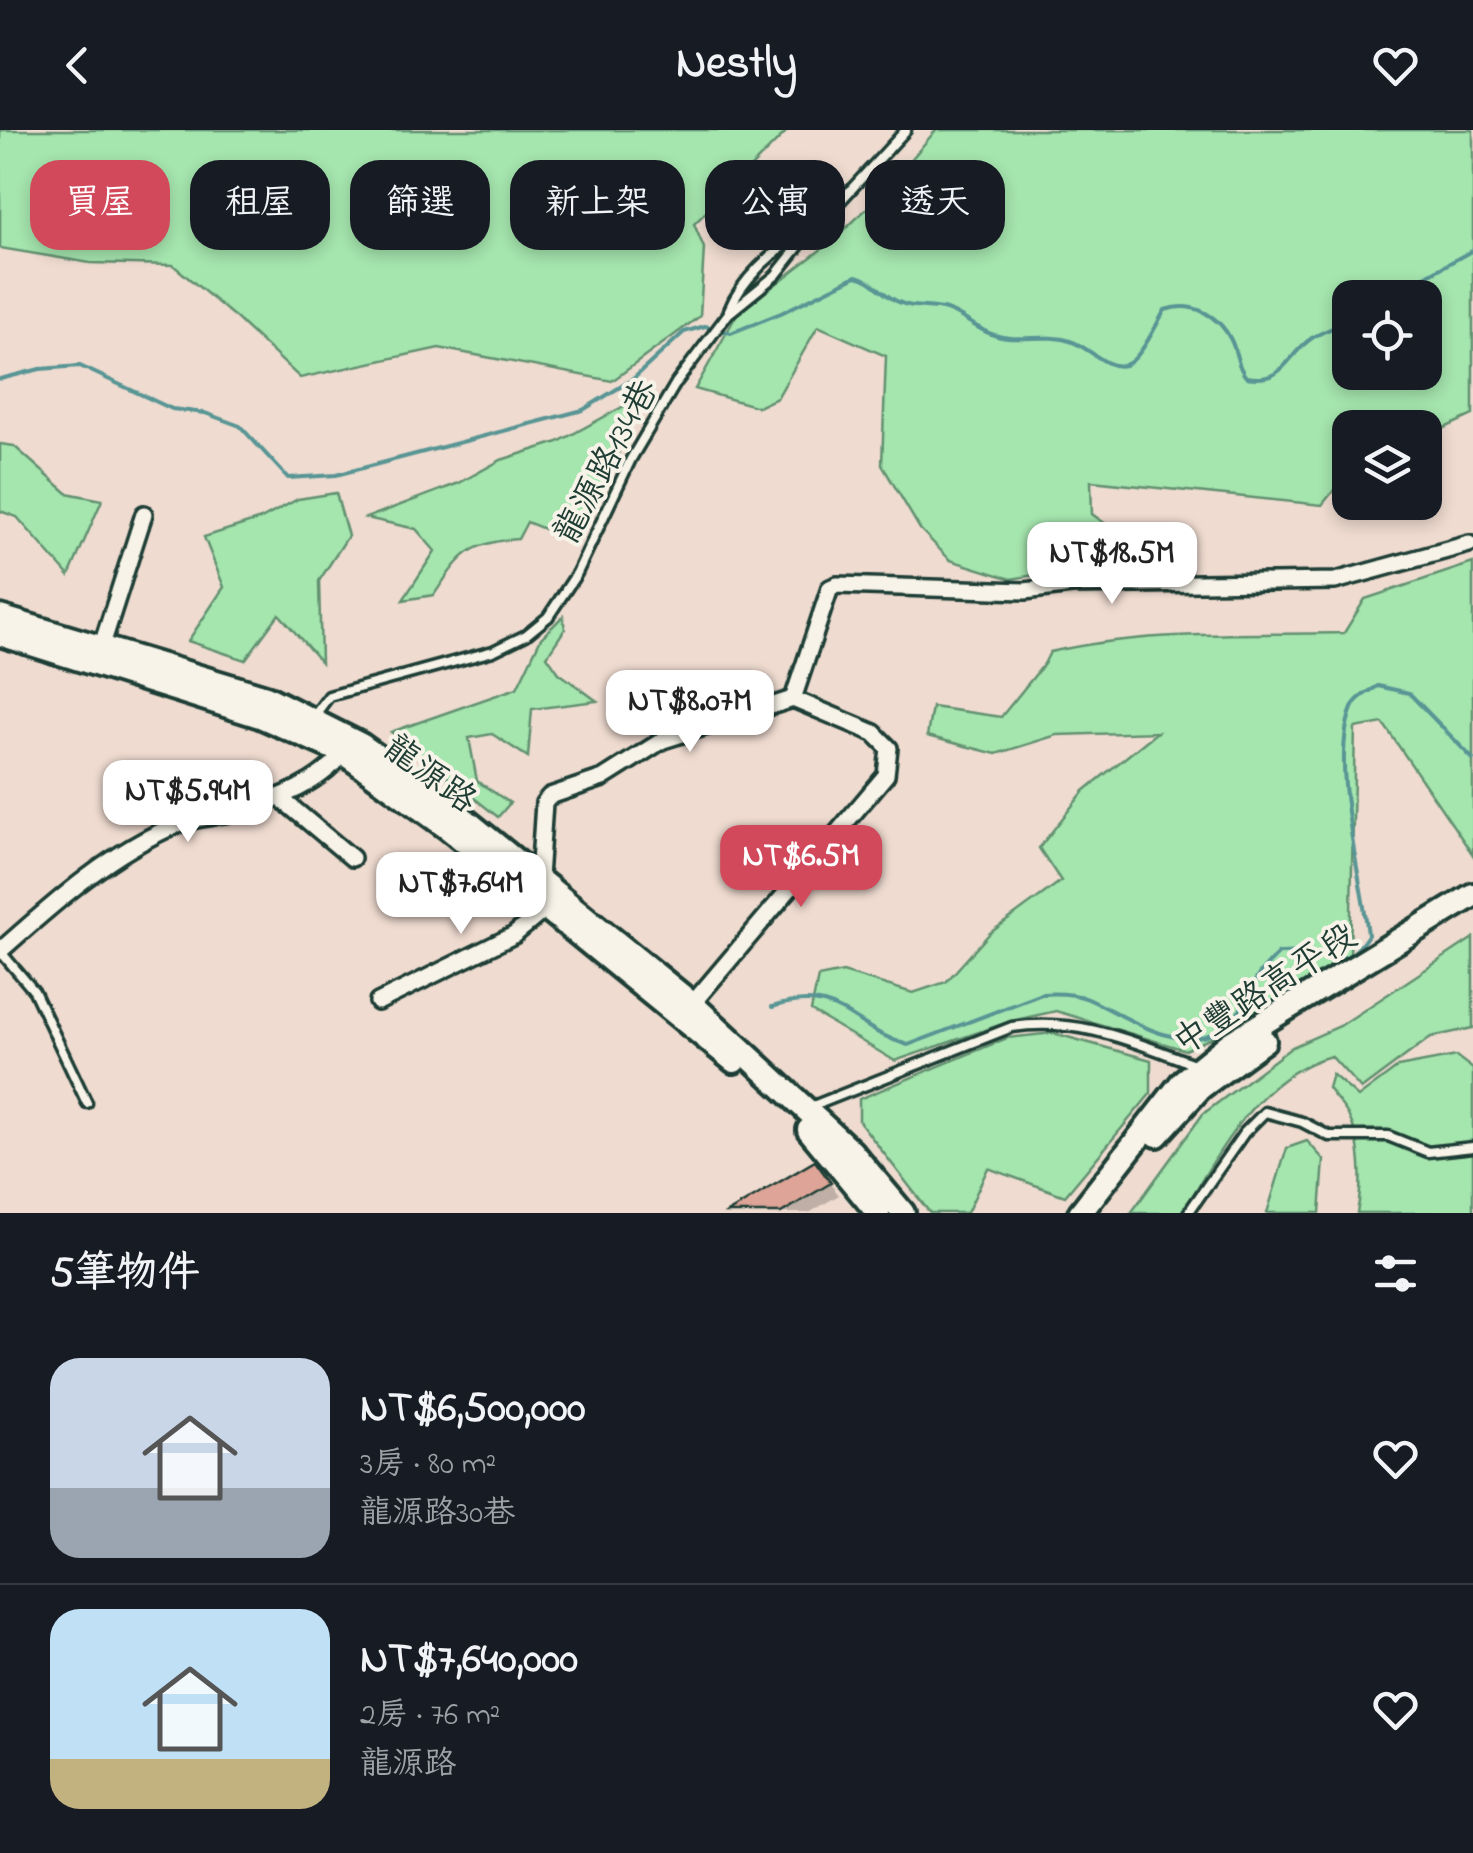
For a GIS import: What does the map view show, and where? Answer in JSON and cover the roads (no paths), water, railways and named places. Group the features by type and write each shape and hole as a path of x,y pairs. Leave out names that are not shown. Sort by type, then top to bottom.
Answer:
{"main road":[{"path":"0,617 266,697 308,726 428,792 539,878 554,901 808,1108 852,1151 902,1213"},
{"path":"0,634 260,716 308,726"},
{"name":"龍源路","path":"348,746 448,828 554,901"},
{"name":"中豐路高平段","path":"1097,1213 1200,1088 1239,1056 1434,929 1473,895"},
{"name":"中豐路高平段","path":"1080,1213 1173,1093 1229,1044 1434,929 1473,914"},
{"path":"687,1010 789,1108 839,1162 878,1213"}],"street":[{"path":"101,648 144,514"},
{"path":"793,699 830,588 837,585 1025,591 1072,585 1335,581 1469,544"},
{"path":"539,878 544,803 550,796 603,778 663,740 793,699 874,733 889,748 886,775 687,1010"},
{"path":"0,951 66,894 119,856 178,824 236,812 278,797 328,771 348,746"},
{"path":"278,797 352,858"},
{"path":"378,1002 514,934 554,901"}],"lane":[{"name":"龍源路134巷","path":"308,726 329,696 493,651 526,636 548,617 578,573 630,459 676,383 709,338 725,317 776,275 906,130"},
{"path":"725,317 737,290 760,266 846,195"},
{"path":"0,951 34,992 87,1103"},
{"path":"808,1108 1012,1027 1041,1023 1085,1026 1201,1066"},
{"path":"1188,1213 1244,1133 1266,1112 1302,1122 1329,1136 1388,1136 1428,1152 1473,1146"}],"waterway":[{"path":"1419,280 1473,250"},
{"path":"0,379 40,369 80,366 172,409 205,413 240,426 288,478 336,475 583,410 633,379 684,332 705,326 731,333 856,276 901,303 946,310 994,335 1070,341 1118,366 1136,357 1165,310 1175,308 1203,312 1219,323 1231,340 1246,377 1259,378 1277,372 1303,345 1332,328"},
{"path":"772,1007 815,1001 830,1005 908,1045 1042,994 1065,994 1088,999 1159,1033 1196,1038 1213,1033 1235,1017 1260,973 1279,953 1340,958 1353,953 1368,935 1345,785 1347,727 1356,701 1378,686 1409,693 1473,759"}]}
